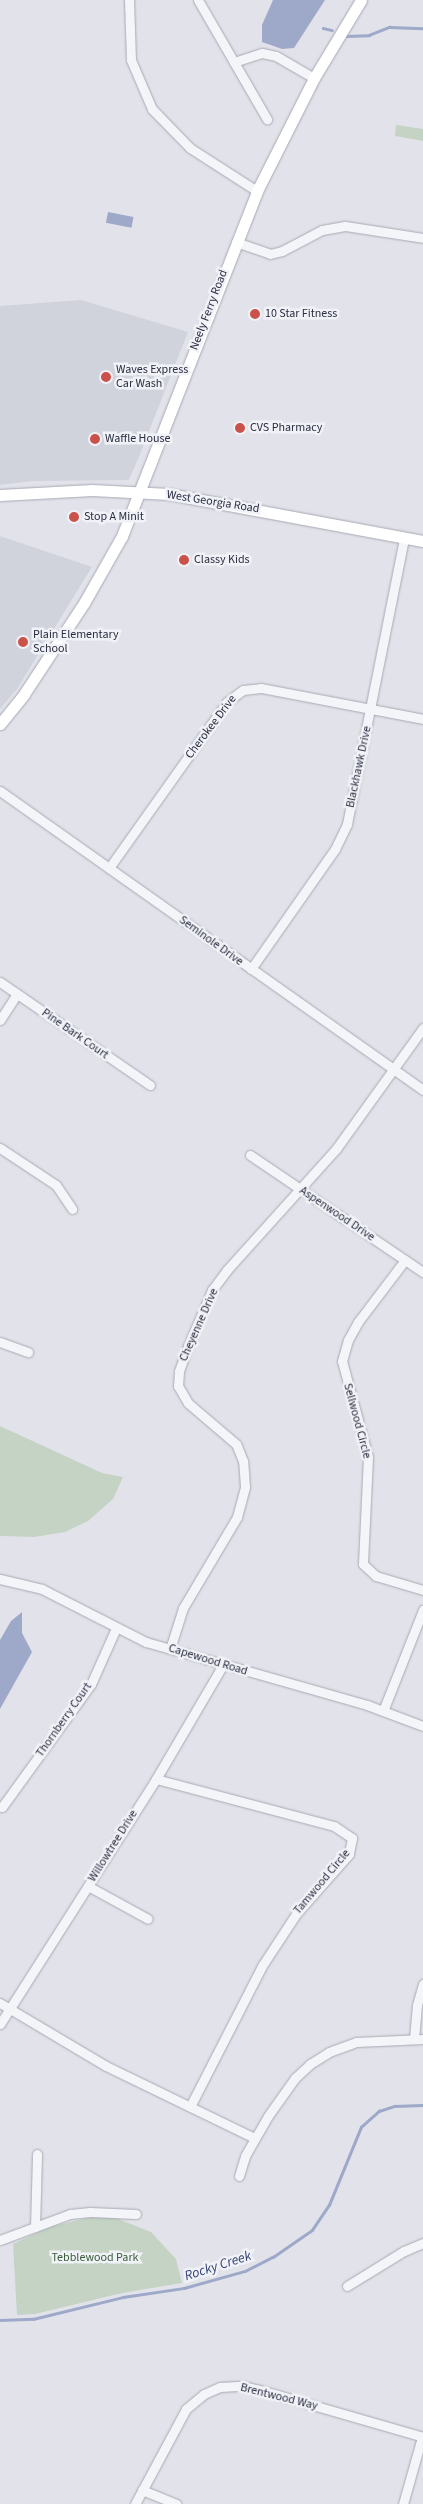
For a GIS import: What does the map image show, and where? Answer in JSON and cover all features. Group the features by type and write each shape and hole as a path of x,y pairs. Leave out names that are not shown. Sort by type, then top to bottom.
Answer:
{"street":[{"path":"128,0 132,60 152,109 190,148 257,191"},
{"path":"210,0 200,3 267,119"},
{"name":"Neely Ferry Road","path":"0,724 39,673 102,576 140,492 257,191 314,78 361,0"},
{"path":"234,62 262,53 276,56 314,78"},
{"path":"236,242 270,254 282,251 322,230 345,226 423,238"},
{"name":"West Georgia Road","path":"0,495 92,490 140,492 216,501 404,539 423,541"},
{"name":"Blackhawk Drive","path":"251,969 342,836 371,710 404,539"},
{"name":"Cherokee Drive","path":"109,868 227,702 237,692 261,688 423,719"},
{"name":"Seminole Drive","path":"0,791 423,1090"},
{"name":"Pine Bark Court","path":"0,982 150,1085"},
{"path":"0,1020 17,994"},
{"name":"Cheyenne Drive","path":"170,1649 183,1608 237,1517 245,1487 243,1461 236,1444 188,1403 178,1386 179,1371 212,1290 336,1149 423,1028"},
{"path":"0,1148 56,1185 72,1209"},
{"name":"Aspenwood Drive","path":"250,1155 423,1272"},
{"name":"Sellwood Circle","path":"405,1260 358,1322 348,1340 342,1361 368,1457 363,1564 376,1576 423,1590"},
{"path":"0,1342 28,1352"},
{"name":"Capewood Road","path":"0,1579 42,1589 116,1628 170,1649 223,1666 383,1711 423,1726"},
{"path":"383,1711 423,1610"},
{"name":"Thornberry Court","path":"2,1807 90,1684 116,1628"},
{"name":"Willowtree Drive","path":"0,2024 156,1779 223,1666"},
{"name":"Tamwood Circle","path":"156,1779 334,1826 352,1838 348,1854 296,1914 262,1966 190,2107"},
{"path":"88,1886 148,1919"},
{"path":"239,2176 254,2138 290,2084 320,2057 361,2041 419,2039 417,2005 423,1984"},
{"path":"0,2003 106,2066 254,2138"},
{"path":"35,2227 37,2154"},
{"path":"0,2240 80,2213 136,2214"},
{"path":"347,2286 404,2250 423,2243"},
{"name":"Brentwood Way","path":"135,2504 186,2409 204,2394 220,2387 242,2386 264,2391 423,2437"},
{"path":"404,2504 423,2437"},
{"path":"142,2490 176,2504"}],"shaded area":[{"path":"81,300 188,332 129,480 33,481 0,485 0,306"},
{"name":"Plain Elementary School","path":"0,536 92,567 17,689 0,709"}],"green space":[{"path":"396,125 423,129 423,141 395,136"},
{"path":"0,1426 102,1473 123,1477 113,1499 88,1521 65,1532 34,1537 0,1536"},
{"name":"Tebblewood Park","path":"91,2217 113,2217 151,2232 176,2259 182,2283 122,2293 35,2314 17,2315 13,2244 50,2227"}],"water":[{"path":"273,0 325,0 294,48 282,49 262,42 262,25"},
{"path":"108,212 134,217 131,228 106,223"},
{"path":"22,1612 22,1633 32,1652 0,1709 0,1640 11,1621"}],"waterway":[{"path":"346,36 369,35 389,27 423,28"},
{"path":"323,28 332,30"},
{"name":"Rocky Creek","path":"0,2320 33,2319 123,2297 184,2288 245,2271 273,2257 312,2230 329,2205 361,2127 379,2111 394,2106 423,2105"}],"place":[{"name":"10 Star Fitness","path":"255,314"},
{"name":"Waves Express Car Wash","path":"106,377"},
{"name":"CVS Pharmacy","path":"240,428"},
{"name":"Waffle House","path":"95,439"},
{"name":"Stop A Minit","path":"74,517"},
{"name":"Classy Kids","path":"184,560"},
{"name":"Plain Elementary School","path":"23,642"}]}
